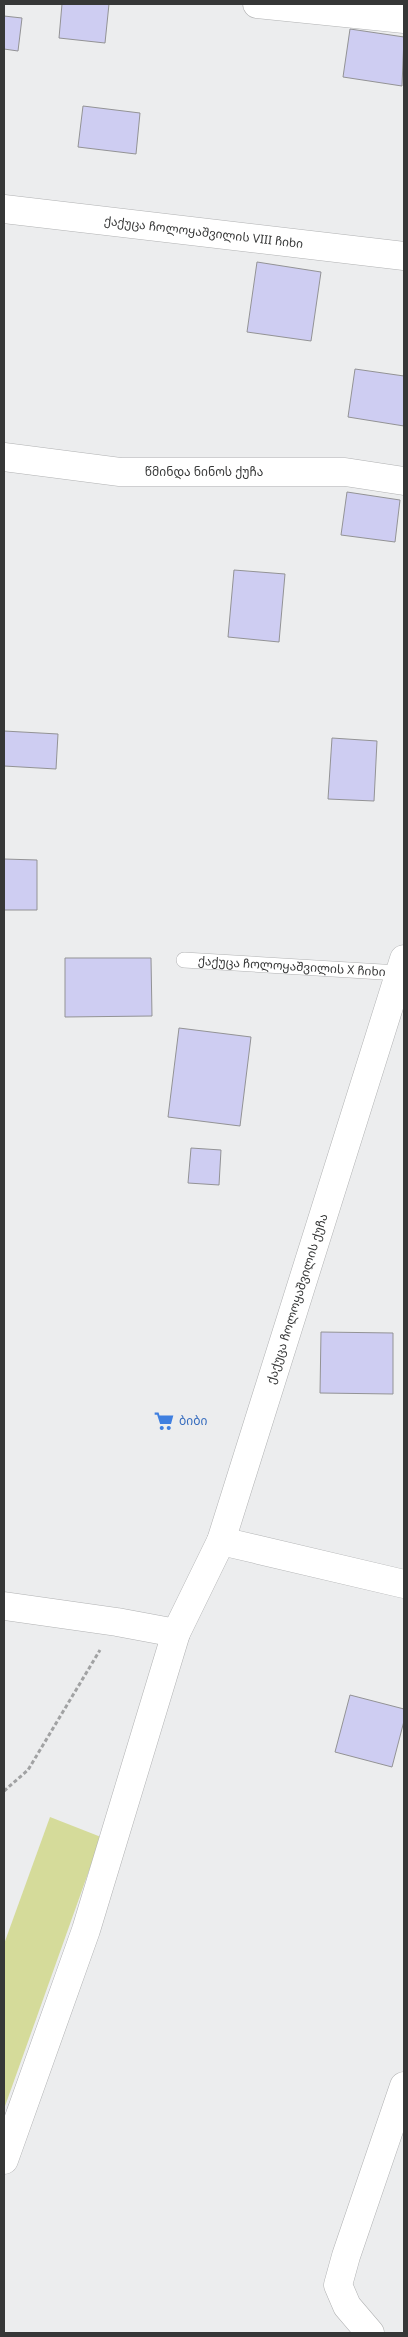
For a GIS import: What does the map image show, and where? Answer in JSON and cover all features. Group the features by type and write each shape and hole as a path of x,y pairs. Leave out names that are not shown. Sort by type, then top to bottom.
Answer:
{"street":[{"path":"257,4 404,19"},
{"name":"ქაქუცა ჩოლოყაშვილის VIII ჩიხი","path":"4,209 404,256"},
{"name":"წმინდა ნინოს ქუჩა","path":"4,457 120,472 345,472 404,481"},
{"name":"ქაქუცა ჩოლოყაშვილის ქუჩა","path":"4,2160 86,1930 176,1633 221,1541 402,966"},
{"path":"221,1541 404,1584"},
{"path":"4,1606 117,1622 176,1633"},
{"path":"370,2333 347,2306 338,2285 349,2246 404,2086"}],"lane":[{"name":"ქაქუცა ჩოლოყაშვილის X ჩიხი","path":"184,960 402,966"}],"path":[{"path":"4,1791 28,1770 117,1622"}],"green space":[{"path":"50,1817 101,1837 4,2109 4,1944"}],"building":[{"path":"62,4 109,4 105,43 59,38"},
{"path":"4,16 22,18 18,51 4,49"},
{"path":"350,29 404,37 402,86 343,77"},
{"path":"83,106 140,113 136,154 78,147"},
{"path":"257,262 321,272 311,341 247,332"},
{"path":"355,369 404,376 404,426 348,417"},
{"path":"347,492 400,500 395,542 341,535"},
{"path":"234,570 285,574 279,642 228,637"},
{"path":"4,731 58,734 56,769 4,766"},
{"path":"332,738 377,741 374,801 328,799"},
{"path":"4,859 37,860 37,910 4,910"},
{"path":"65,958 151,958 152,1016 65,1017"},
{"path":"179,1028 251,1037 240,1126 168,1117"},
{"path":"191,1148 221,1150 219,1185 188,1183"},
{"path":"321,1332 393,1333 393,1394 320,1393"},
{"path":"350,1695 404,1709 404,1721 392,1767 335,1752"}],"place":[{"name":"ბიბი","path":"164,1421"}]}
